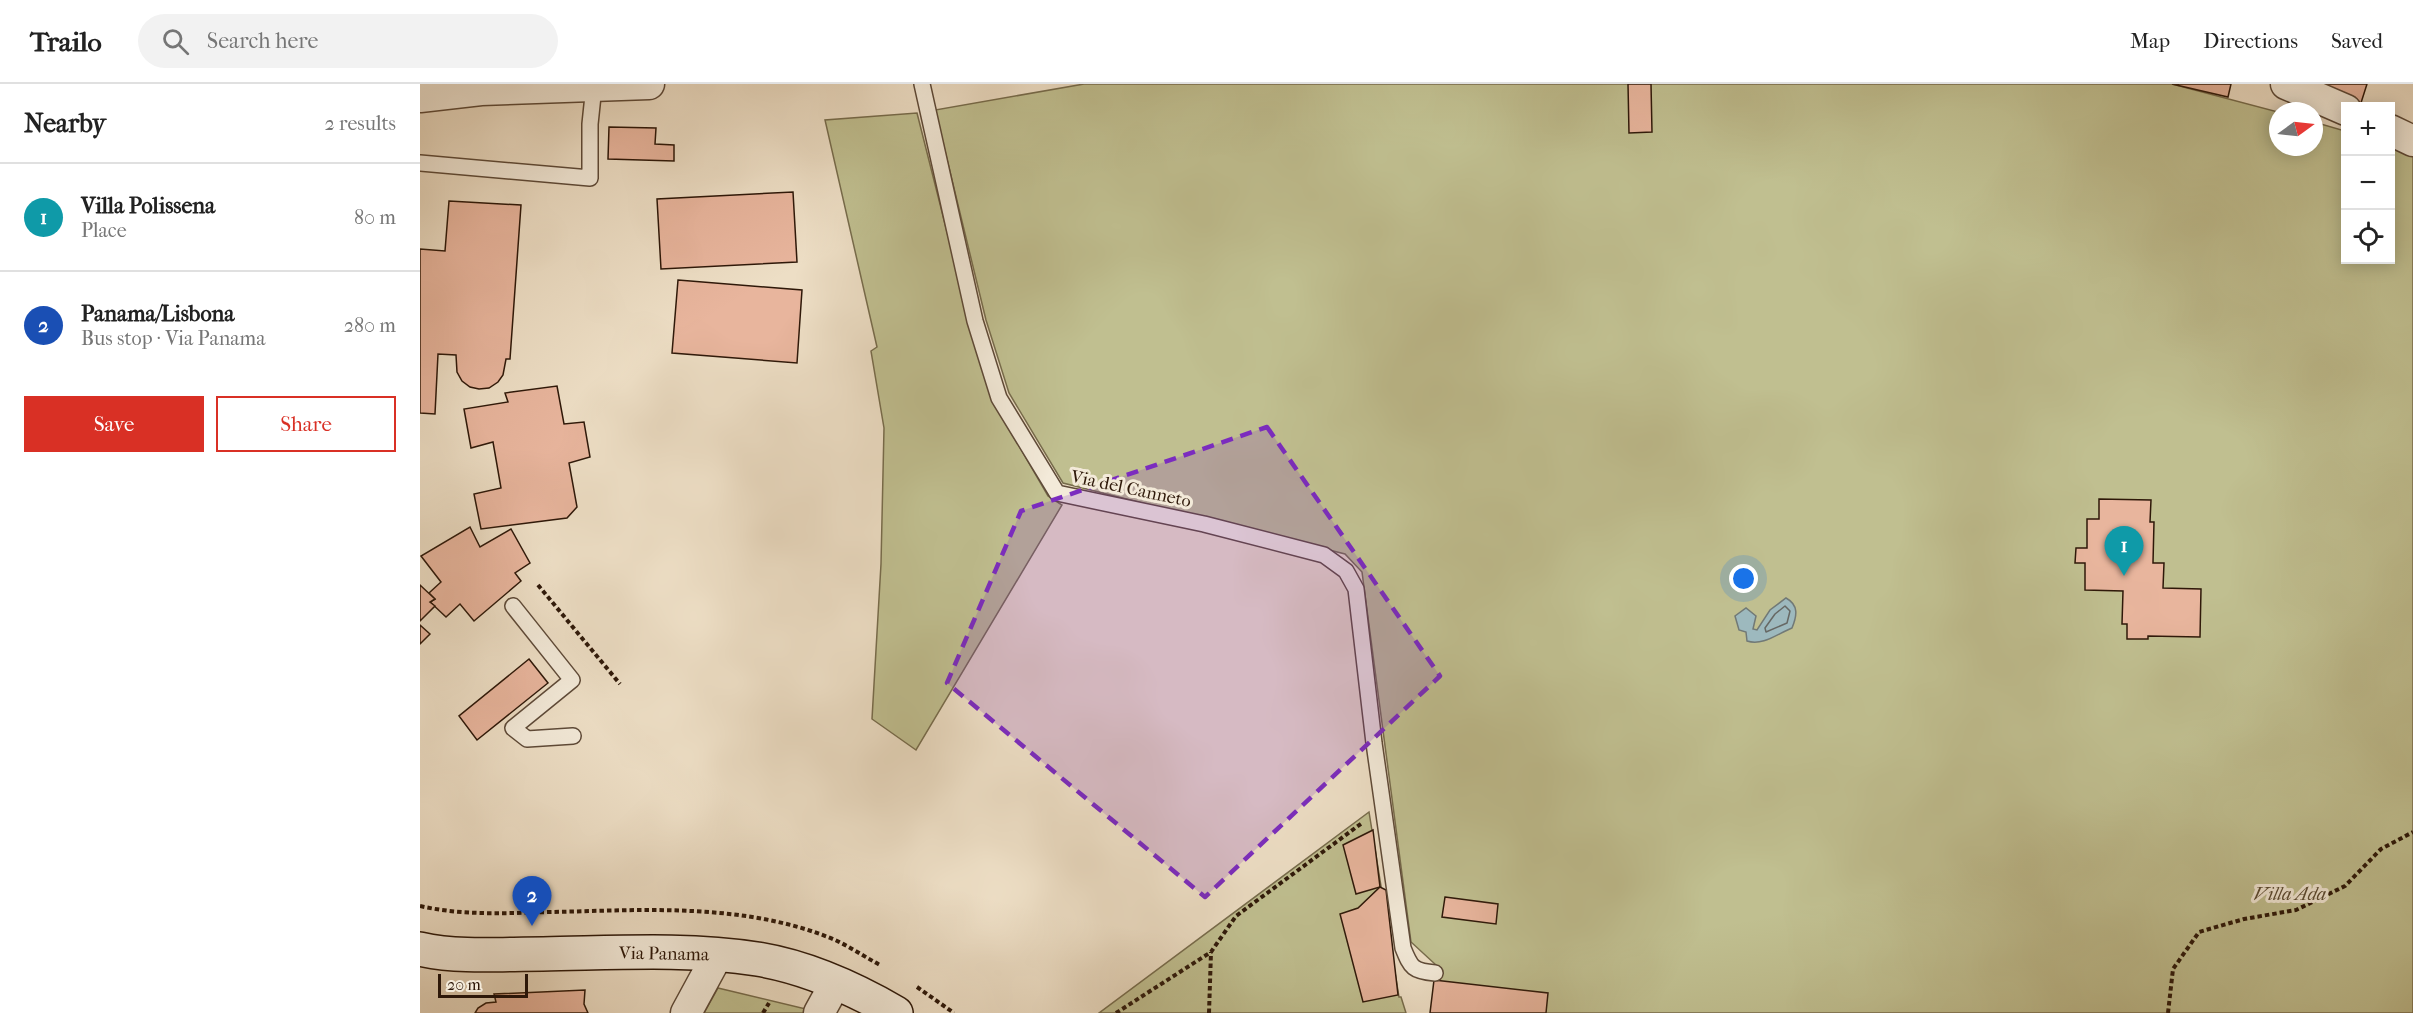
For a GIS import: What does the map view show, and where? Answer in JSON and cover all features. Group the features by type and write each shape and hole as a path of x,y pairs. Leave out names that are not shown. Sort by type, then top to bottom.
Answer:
{"street":[{"path":"420,97 472,86 649,84"},
{"path":"2286,84 2341,108"},
{"path":"2395,132 2413,141"},
{"name":"Via Panama","path":"420,949 462,954 718,954 759,959 787,965 836,982 896,1013"},
{"path":"686,1013 718,954"},
{"path":"819,1013 836,982"}],"lane":[{"name":"Via del Canneto","path":"922,84 975,321 999,398 1057,493 1204,524 1324,555 1346,571 1356,589 1374,743 1403,948 1410,966 1420,971 1435,973"},
{"path":"420,164 590,178 590,124 594,86"},
{"path":"513,606 572,680 513,729 527,739 573,736"}],"path":[{"path":"538,585 620,684"},
{"path":"1116,1013 1211,952 1236,916 1384,806"},
{"path":"2168,1013 2174,969 2199,933 2244,919 2296,910 2345,886 2381,849 2413,832"},
{"path":"1209,1013 1211,952"},
{"path":"763,1013 769,1003"}],"highlighted area":[{"path":"1267,427 1440,676 1205,897 947,683 1021,511"}],"green space":[{"name":"Villa Ada","path":"1084,84 2172,84 2269,110 2269,156 2323,156 2323,125 2341,130 2341,264 2395,264 2395,148 2413,156 2413,1013 1434,1013 1436,965 1411,942 1362,572 1345,554 1063,483 1009,393 986,320 935,110"},
{"path":"917,113 970,323 993,401 1048,496 1062,505 916,750 872,719 881,564 884,428 871,351 877,347 825,120"},
{"path":"1369,812 1399,997 1401,997 1406,1013 1099,1013"},
{"path":"718,988 810,1010 809,1013 704,1013"}],"water":[{"path":"1786,598 1793,604 1796,611 1792,628 1764,641 1747,641 1746,632 1739,630 1735,616 1746,608 1756,616 1753,629 1757,630 1770,610"}],"building":[{"path":"1628,84 1651,84 1652,132 1629,133"},
{"path":"2172,84 2231,84 2228,97"},
{"path":"2304,84 2367,84 2361,102 2350,102"},
{"path":"609,127 656,128 655,144 674,145 674,161 608,159"},
{"path":"793,192 797,262 661,269 657,199"},
{"path":"449,201 521,205 510,359 506,359 503,375 498,382 489,388 479,389 470,387 462,381 457,372 456,355 438,354 435,414 420,413 420,249 445,251"},
{"path":"678,280 802,290 797,363 672,353"},
{"path":"557,386 564,424 584,422 590,457 569,463 577,507 567,518 481,529 474,494 501,488 493,442 471,448 464,409 508,402 505,393"},
{"path":"2099,499 2151,500 2150,522 2154,522 2153,563 2164,563 2163,588 2201,589 2200,637 2148,636 2148,639 2127,639 2127,624 2122,624 2123,591 2085,590 2085,563 2075,563 2076,548 2087,548 2087,519 2099,519"},
{"path":"470,527 480,547 511,529 530,563 515,573 521,581 474,621 460,604 446,617 430,602 435,599 429,593 441,582 421,556"},
{"path":"420,585 435,599 430,602 435,606 420,621"},
{"path":"420,625 430,634 420,644"},
{"path":"529,659 548,683 477,740 459,716"},
{"path":"1373,830 1380,887 1356,894 1343,845"},
{"path":"1380,887 1386,890 1398,995 1363,1002 1340,914 1358,908"},
{"path":"1445,897 1498,904 1496,924 1442,917"},
{"path":"1434,980 1548,993 1546,1013 1430,1013"},
{"path":"585,990 584,1004 588,1013 475,1013 486,1003 496,1002 494,994"}],"place":[{"name":"Villa Polissena","path":"2124,576"},
{"name":"Panama/Lisbona","path":"532,926"}]}
